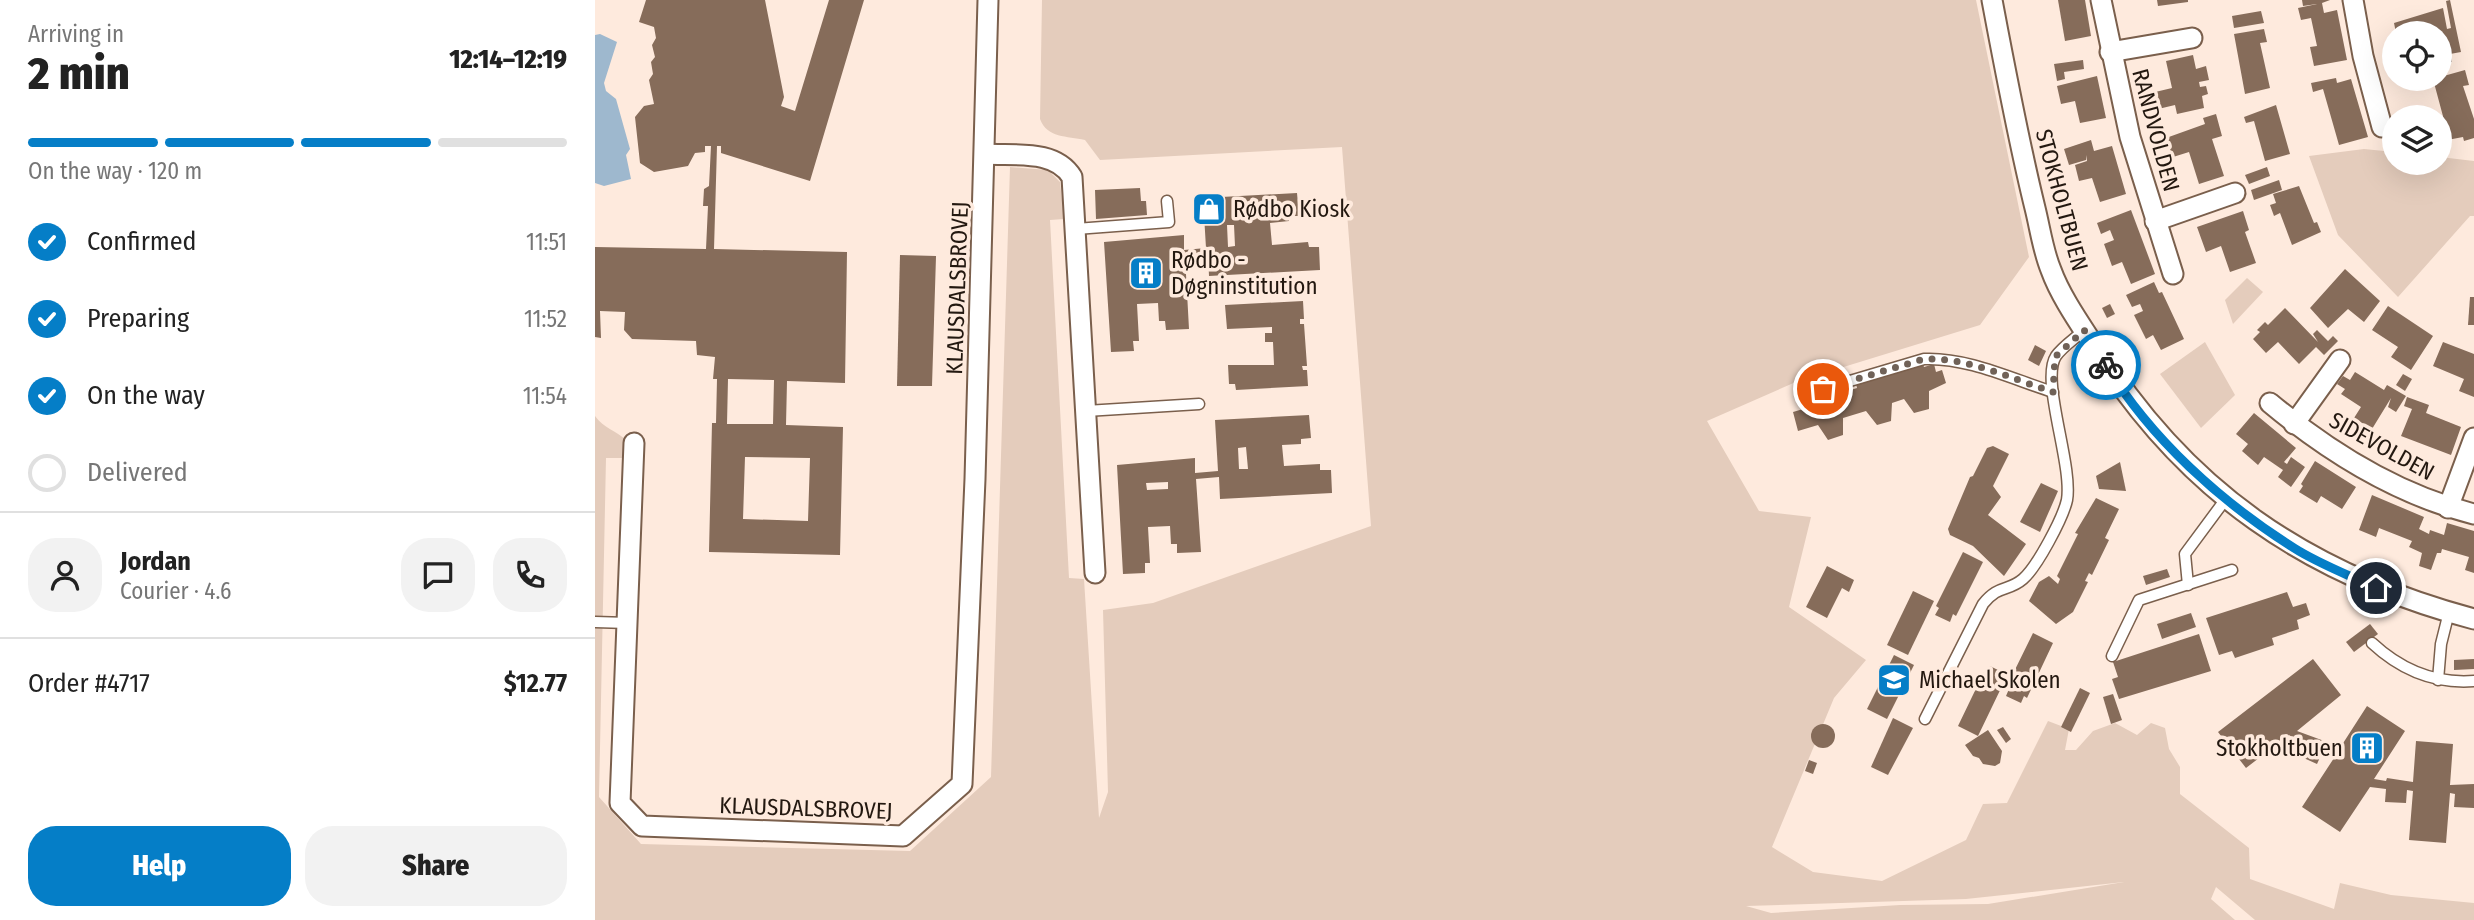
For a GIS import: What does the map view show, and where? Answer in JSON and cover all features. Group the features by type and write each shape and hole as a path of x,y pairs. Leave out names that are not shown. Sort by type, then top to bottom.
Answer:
{"street":[{"name":"KLAUSDALSBROVEJ","path":"634,443 620,803 642,827 903,836 962,784 985,154 988,0"},
{"name":"STOKHOLTBUEN","path":"1991,0 2027,176 2051,270 2114,378 2147,419 2225,499 2296,549 2376,588 2474,619"},
{"name":"RANDVOLDEN","path":"2101,0 2110,52 2155,221 2173,274"},
{"path":"2353,0 2363,56 2382,127"},
{"name":"RANDVOLDEN","path":"2110,52 2192,38"},
{"path":"985,154 1053,158 1064,164 1072,177 1095,573"},
{"name":"RANDVOLDEN","path":"2155,221 2235,193"},
{"name":"SIDEVOLDEN","path":"2294,424 2340,360"},
{"name":"SIDEVOLDEN","path":"2270,403 2294,424 2343,457 2394,485 2448,508 2474,514"},
{"name":"SIDEVOLDEN","path":"2448,508 2474,438"}],"lane":[{"path":"1076,229 1169,222 1167,201"},
{"path":"1924,719 1983,604 1994,590 2021,581 2036,564 2067,501 2067,469 2053,392 2055,357 2084,330"},
{"path":"1823,389 1924,359 1938,359 1963,363 2053,392"},
{"path":"1086,411 1199,404"},
{"path":"2188,585 2185,554 2225,499"},
{"path":"2112,656 2139,600 2232,570"},
{"path":"2438,680 2441,644 2449,612"},
{"path":"595,622 628,623"},
{"path":"2372,643 2402,667 2438,680 2474,681"}],"shaded area":[{"path":"1042,0 1976,0 2029,257 1980,325 1798,381 1707,421 1759,511 1811,517 1789,607 1866,660 1834,698 1772,847 1813,872 1882,881 1966,840 1983,804 2007,803 2048,721 2069,729 2065,750 2076,750 2093,731 2115,723 2137,735 2151,723 2165,728 2169,749 2180,767 2180,794 2249,848 2250,879 2334,909 2340,883 2391,895 2474,903 2474,920 2255,920 2216,887 2211,899 2235,920 595,920 595,416 627,441 627,458 606,458 599,797 641,844 910,851 991,777 1010,167 1048,170 1060,182 1064,219 1050,220 1069,578 1084,579 1099,818 1108,792 1103,610 1153,603 1371,526 1342,147 1100,160 1085,140 1053,133 1047,130 1040,119","holes":["2124,882 1988,904 1900,905 1771,913 1746,906 1966,899"]},
{"path":"2364,149 2382,151 2382,175 2452,175 2452,158 2474,161 2474,216 2470,216 2398,297 2338,235 2309,156"},
{"path":"2247,278 2263,292 2233,324 2225,300"},
{"path":"2205,342 2235,395 2201,428 2160,374"}],"water":[{"path":"600,34 617,42 604,83 606,91 616,99 630,149 626,155 631,179 604,186 595,183 595,35"}],"building":[{"path":"646,0 765,0 784,97 781,106 795,111 829,0 864,0 810,181 721,153 721,146 717,146 714,249 847,252 845,383 787,381 786,425 843,427 840,555 709,552 712,423 716,423 717,379 713,379 715,357 697,355 696,341 632,339 624,330 625,312 600,311 601,338 595,337 595,247 706,249 708,206 703,206 704,189 709,186 711,146 705,146 705,152 695,153 688,166 654,172 640,163 635,117 644,106 654,104 649,80 653,74 651,62 655,57 652,45 656,38 654,27 639,22","holes":["728,379 774,380 773,424 727,424","745,457 810,458 808,521 743,519"]},
{"path":"2058,0 2085,0 2091,36 2065,41"},
{"path":"2157,0 2188,0 2188,2 2158,6"},
{"path":"2302,0 2330,0 2322,3 2324,13 2337,10 2347,60 2314,66 2310,47 2317,46 2311,18 2301,20 2298,8 2317,4 2303,6"},
{"path":"2450,0 2461,52 2452,54 2452,21 2450,21 2446,1"},
{"path":"2443,8 2445,21 2401,21"},
{"path":"2261,11 2264,23 2234,28 2232,16"},
{"path":"2264,29 2267,42 2260,43 2270,88 2245,94 2234,34"},
{"path":"2193,55 2196,69 2206,66 2209,80 2199,82 2200,87 2206,86 2208,94 2202,96 2204,108 2177,114 2175,105 2154,110 2151,93 2172,88 2166,61"},
{"path":"2083,60 2084,69 2064,72 2065,79 2057,81 2054,64"},
{"path":"2465,70 2469,85 2463,86 2474,119 2474,138 2464,141 2463,137 2452,139 2452,105 2440,105 2436,91 2452,91 2452,74"},
{"path":"2097,76 2106,118 2080,123 2075,101 2061,104 2057,86"},
{"path":"2336,78 2337,83 2351,79 2368,137 2339,145 2323,89 2313,92 2311,83"},
{"path":"2276,105 2290,154 2265,161 2254,121 2246,123 2244,117"},
{"path":"2216,114 2222,136 2212,139 2224,176 2199,184 2189,152 2173,157 2166,138 2205,124 2203,118"},
{"path":"2091,140 2094,151 2112,146 2126,194 2100,202 2092,178 2079,181 2075,165 2087,161 2086,155 2086,160 2069,165 2064,149"},
{"path":"2267,167 2270,176 2249,184 2245,175"},
{"path":"2279,180 2282,190 2254,200 2251,190"},
{"path":"2299,186 2314,223 2317,222 2321,232 2292,245 2280,213 2274,216 2270,205 2276,203 2273,194"},
{"path":"1140,188 1141,201 1146,201 1147,215 1096,219 1095,190"},
{"name":"Rødbo - Døgninstitution","path":"1297,193 1299,216 1289,216 1289,221 1270,223 1272,245 1308,242 1309,247 1319,247 1320,270 1209,276 1208,254 1185,256 1189,329 1166,330 1165,321 1159,321 1158,303 1137,304 1139,341 1133,341 1134,351 1111,352 1104,242 1184,235 1184,250 1206,248 1203,198","holes":["1227,225 1234,225 1235,246 1228,247","1156,259 1156,266 1135,268 1134,260"]},
{"path":"2131,210 2155,274 2131,284 2122,262 2112,266 2104,244 2114,240 2110,230 2101,234 2097,223"},
{"path":"2243,211 2249,230 2245,232 2256,263 2230,272 2221,246 2206,252 2197,227"},
{"path":"900,255 936,256 932,386 897,386"},
{"path":"2345,269 2380,301 2364,322 2348,309 2328,328 2310,308"},
{"path":"2154,282 2159,293 2162,292 2184,339 2161,350 2153,335 2146,339 2134,315 2143,311 2140,304 2132,307 2126,295"},
{"path":"2470,297 2474,297 2474,325 2468,325"},
{"path":"1303,301 1304,319 1300,319 1300,324 1304,324 1307,366 1302,366 1303,370 1307,370 1308,386 1236,390 1235,384 1229,384 1228,365 1274,365 1273,342 1265,342 1265,333 1272,333 1272,327 1227,329 1225,305"},
{"path":"2110,304 2115,314 2107,318 2102,308"},
{"path":"2388,306 2433,336 2411,370 2391,357 2398,347 2372,330"},
{"path":"2285,308 2318,342 2313,334 2317,330 2328,341 2333,336 2338,341 2324,355 2316,347 2299,364 2278,342 2266,353 2253,339 2265,322 2268,325"},
{"path":"2443,342 2474,354 2474,397 2459,391 2464,379 2433,366"},
{"path":"2035,345 2046,351 2039,366 2028,360"},
{"path":"1923,364 1924,367 1934,364 1936,372 1942,370 1946,383 1929,391 1929,409 1914,413 1904,399 1892,403 1891,421 1877,425 1866,411 1843,418 1843,435 1828,440 1818,425 1798,431 1793,412 1827,402 1825,398 1857,388 1856,384"},
{"path":"2355,372 2384,390 2387,385 2406,396 2396,412 2388,407 2391,398 2372,429 2354,418 2361,407 2341,394 2345,389 2337,384 2343,376 2350,380"},
{"path":"2403,374 2412,379 2405,391 2396,385"},
{"path":"2407,397 2429,405 2426,413 2461,427 2451,455 2401,436 2412,409 2404,406"},
{"path":"2254,413 2296,448 2284,462 2287,464 2291,457 2305,467 2291,487 2278,477 2283,470 2264,457 2258,465 2242,451 2248,444 2236,434"},
{"path":"1309,415 1311,438 1301,439 1301,444 1282,445 1284,466 1320,464 1320,470 1331,470 1332,493 1220,499 1219,477 1196,479 1201,552 1177,553 1177,544 1171,544 1170,526 1148,527 1150,563 1145,563 1145,573 1123,574 1117,465 1195,458 1195,473 1218,471 1215,420","holes":["1246,447 1248,469 1239,469 1238,448","1168,482 1168,489 1147,490 1146,483"]},
{"path":"1993,446 2009,454 1993,486 2001,497 1988,515 2026,544 2004,576 1973,546 1950,535 1948,529 1970,477 1987,448"},
{"path":"2315,461 2356,487 2342,509 2321,496 2317,503 2299,492"},
{"path":"2120,462 2126,491 2099,489 2096,476"},
{"path":"2041,483 2058,491 2040,532 2020,522"},
{"path":"2372,495 2424,517 2419,529 2429,534 2430,530 2444,535 2447,523 2474,531 2474,573 2465,570 2469,557 2442,549 2441,553 2437,553 2431,570 2419,566 2422,553 2409,547 2412,541 2379,528 2376,537 2359,530"},
{"path":"2096,498 2119,509 2105,538 2109,540 2092,575 2089,573 2085,581 2088,582 2073,612 2056,624 2029,601 2039,582 2049,576 2058,584 2060,579 2057,576 2078,534 2075,533"},
{"path":"1963,552 1983,562 1956,616 1953,614 1950,622 1935,615 1939,608 1936,606"},
{"path":"1827,566 1854,580 1849,592 1842,588 1827,618 1806,607"},
{"path":"2167,569 2170,577 2146,585 2143,576"},
{"path":"1913,591 1934,601 1908,655 1887,645"},
{"path":"2287,592 2293,607 2306,603 2310,615 2297,620 2299,629 2272,638 2274,645 2235,658 2232,651 2219,655 2206,618"},
{"path":"2191,613 2196,627 2162,639 2157,624"},
{"path":"2370,624 2378,634 2354,652 2346,642"},
{"path":"2033,633 2053,643 2027,698 2024,696 2021,703 2006,696 2009,689 2006,688"},
{"path":"2199,634 2211,671 2119,699 2112,679 2118,677 2113,662"},
{"path":"1894,655 1914,665 1887,719 1867,709"},
{"name":"Stokholtbuen","path":"2313,659 2341,695 2297,731 2327,742 2326,745 2338,751 2367,706 2405,731 2374,779 2413,782 2416,741 2453,744 2450,785 2474,784 2474,808 2454,807 2455,794 2450,793 2446,843 2409,840 2413,791 2407,790 2406,803 2385,802 2386,789 2370,787 2340,832 2302,807 2334,758 2322,753 2317,764 2297,755 2303,744 2289,735 2246,768 2218,732"},
{"path":"2474,659 2474,669 2454,670 2454,660"},
{"path":"1990,666 2004,673 2001,680 2004,682 1978,736 1958,726 1984,672 1987,673"},
{"path":"2080,688 2090,693 2071,732 2061,727"},
{"path":"2113,694 2122,720 2111,724 2103,697"},
{"path":"1893,718 1913,728 1888,775 1871,767"},
{"path":"1823,724 1832,727 1835,736 1832,745 1823,748 1814,745 1811,736 1814,727"},
{"path":"2003,727 2011,739 2006,743 1997,730"},
{"path":"1988,730 2002,751 2000,763 1995,766 1983,764 1965,745"},
{"path":"1809,760 1817,763 1813,774 1805,771"}],"way so far":[{"path":"1823,389 1924,359 1938,359 1953,360 2053,392 2052,372 2055,357 2084,330 2106,365"}],"place":[{"name":"Rødbo Kiosk","path":"1209,209"},
{"name":"Rødbo - Døgninstitution","path":"1146,273"},
{"name":"Michael Skolen","path":"1894,680"},
{"name":"Stokholtbuen","path":"2367,748"}],"route":[{"path":"2106,365 2147,419 2194,471 2225,499 2296,549 2376,588"}]}
